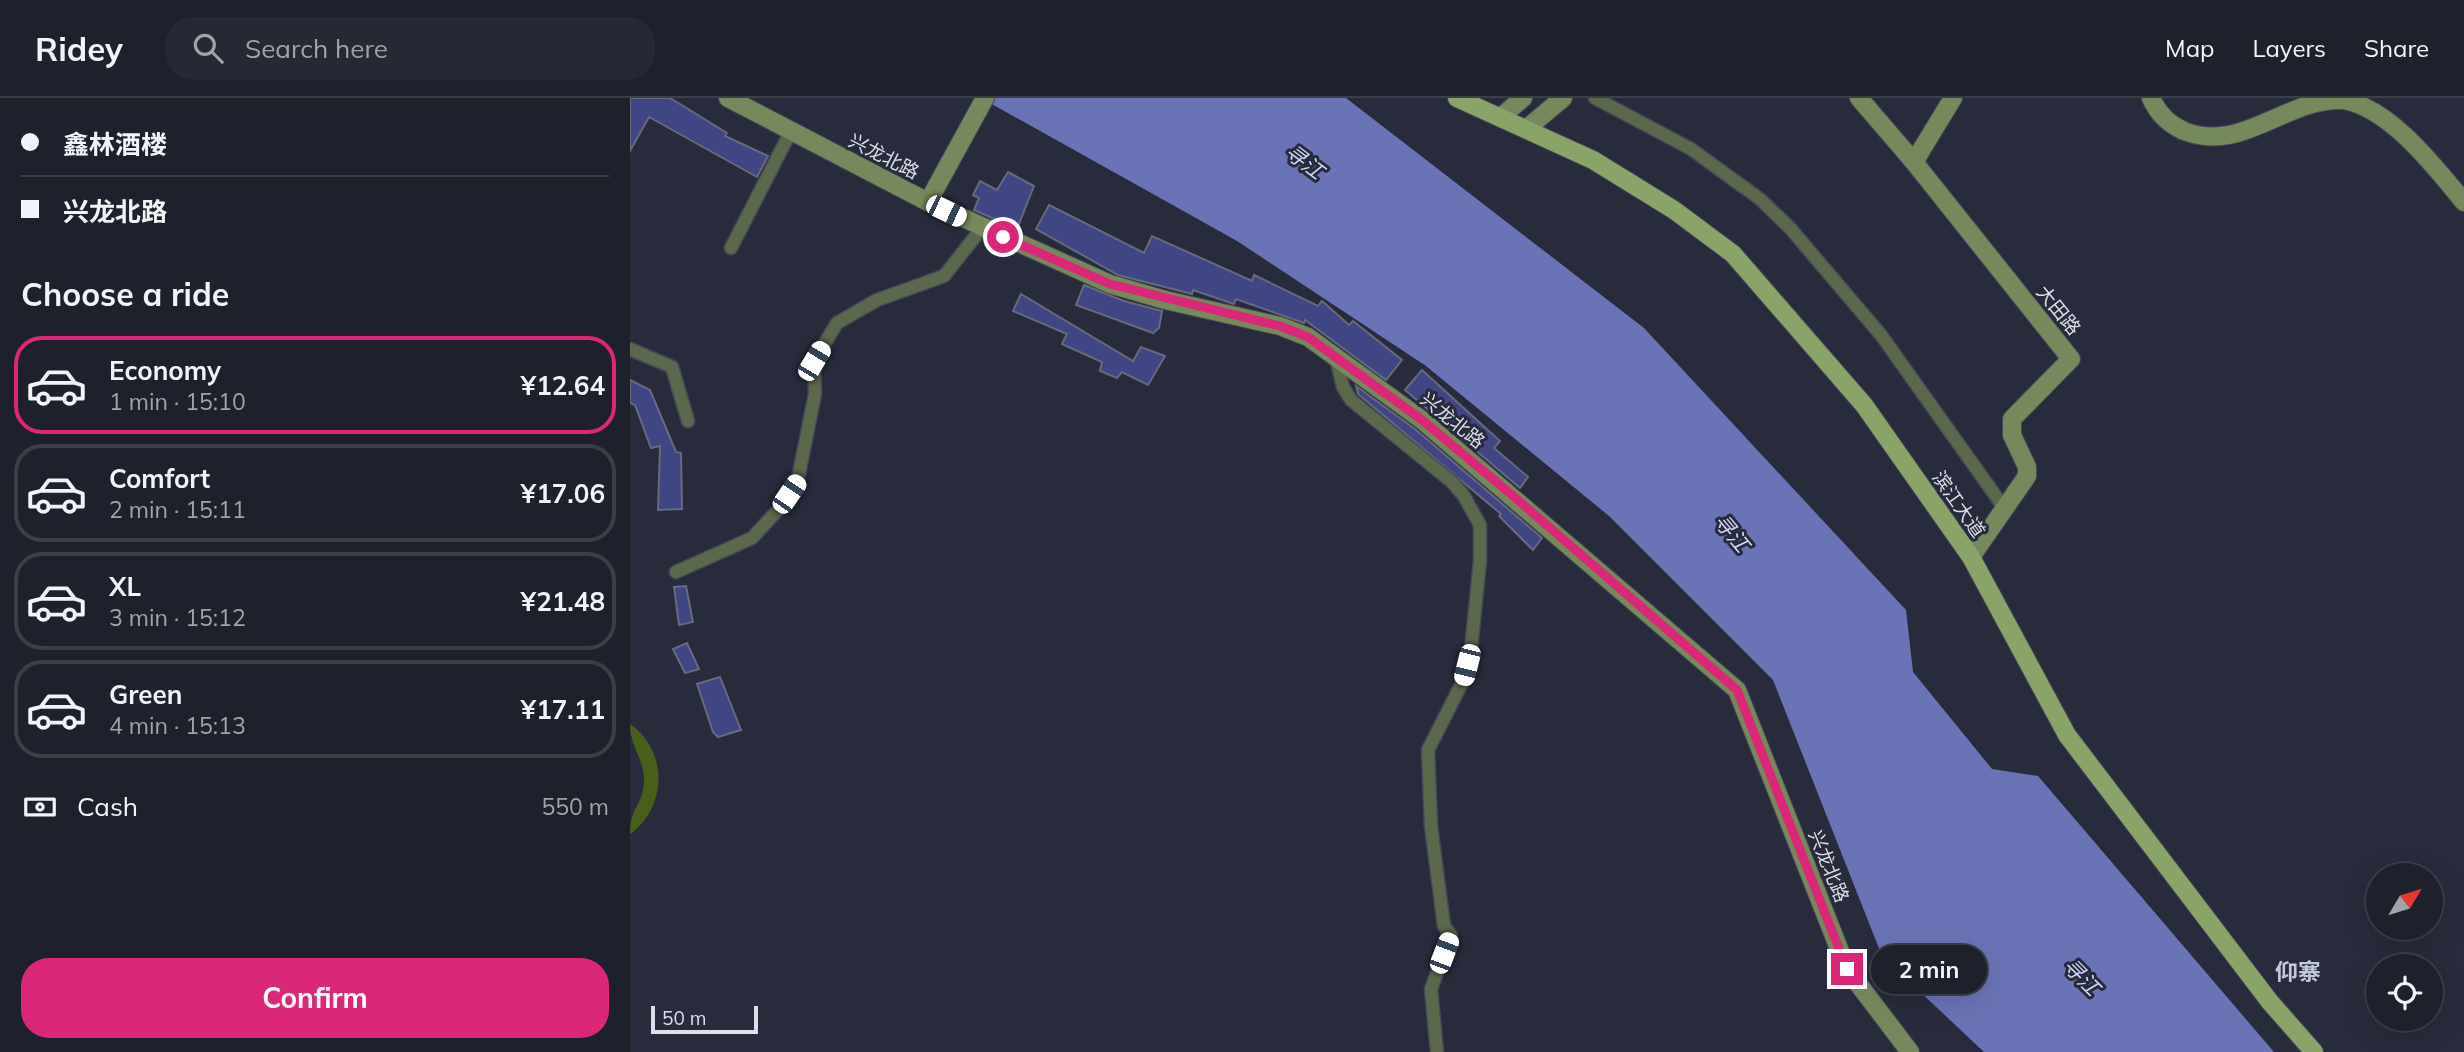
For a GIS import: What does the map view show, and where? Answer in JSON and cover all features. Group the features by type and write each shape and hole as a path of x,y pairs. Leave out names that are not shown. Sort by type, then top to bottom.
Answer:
{"main road":[{"name":"兴龙北路","path":"728,98 928,202 1110,284 1280,326 1308,337 1422,420 1737,690 1847,969 1910,1052"},
{"path":"928,202 985,98"},
{"name":"滨江大道","path":"1457,98 1604,167 1674,210 1733,254 1864,405 1971,557 2067,735 2270,1002 2314,1052"},
{"path":"1501,117 1523,98"},
{"path":"1527,129 1563,98"},
{"name":"大田路","path":"1859,98 1914,162 2071,359 2012,419 2012,435 2028,472 1971,557"},
{"path":"1914,162 1953,98"},
{"path":"2151,98 2159,113 2172,124 2193,134 2215,138 2238,132 2312,102 2346,100 2368,110 2400,132 2433,164 2464,202"}],"street":[{"path":"1595,98 1691,149 1760,199 1790,228 1881,335 2005,509"},
{"path":"731,247 791,131"},
{"path":"676,572 752,538 779,509 798,480 815,394 814,361 837,323 877,300 944,276 982,228"},
{"path":"630,349 672,367 688,421"},
{"path":"1336,358 1343,387 1351,400 1452,482 1464,496 1479,525 1480,561 1471,649 1463,681 1428,750 1433,839 1444,926 1451,935 1431,989 1437,1052"}],"green space":[{"path":"630,724 643,735 652,749 658,779 657,795 651,810 630,834 632,818 643,790 644,774 632,740"}],"water":[{"name":"寻江","path":"981,98 1346,98 1644,328 1906,610 1913,672 1992,769 2038,776 2274,1052 1984,1052 1882,956 1773,680 1609,516 1426,366 1237,241"}],"building":[{"path":"630,98 670,98 727,133 725,136 768,156 757,177 649,117 630,151"},
{"path":"1008,172 1034,186 1017,229 974,210 979,198 973,195 980,181 997,190"},
{"path":"1049,205 1144,253 1152,236 1252,281 1254,275 1318,306 1322,301 1349,325 1353,321 1402,360 1386,380 1305,320 1304,323 1236,299 1234,304 1193,290 1192,294 1118,275 1036,229"},
{"path":"1084,285 1124,301 1162,311 1159,328 1153,333 1076,305"},
{"path":"1021,294 1133,361 1141,347 1165,356 1148,385 1122,372 1117,378 1100,371 1102,362 1062,344 1067,334 1013,311"},
{"path":"1422,370 1500,441 1494,448 1528,477 1520,488 1405,390"},
{"path":"630,380 650,390 676,452 681,453 682,509 658,510 660,446 651,448 635,405 630,403"},
{"path":"1356,386 1415,429 1542,538 1533,550 1499,516 1501,514 1358,394"},
{"path":"686,586 693,622 679,625 674,587"},
{"path":"687,643 699,669 685,673 673,649"},
{"path":"720,677 741,730 718,737 713,732 697,684"}],"district":[{"name":"仰寨","path":"2298,972"}],"route":[{"path":"1003,237 1110,284 1164,300 1280,326 1308,337 1422,420 1737,690 1847,969"}]}
